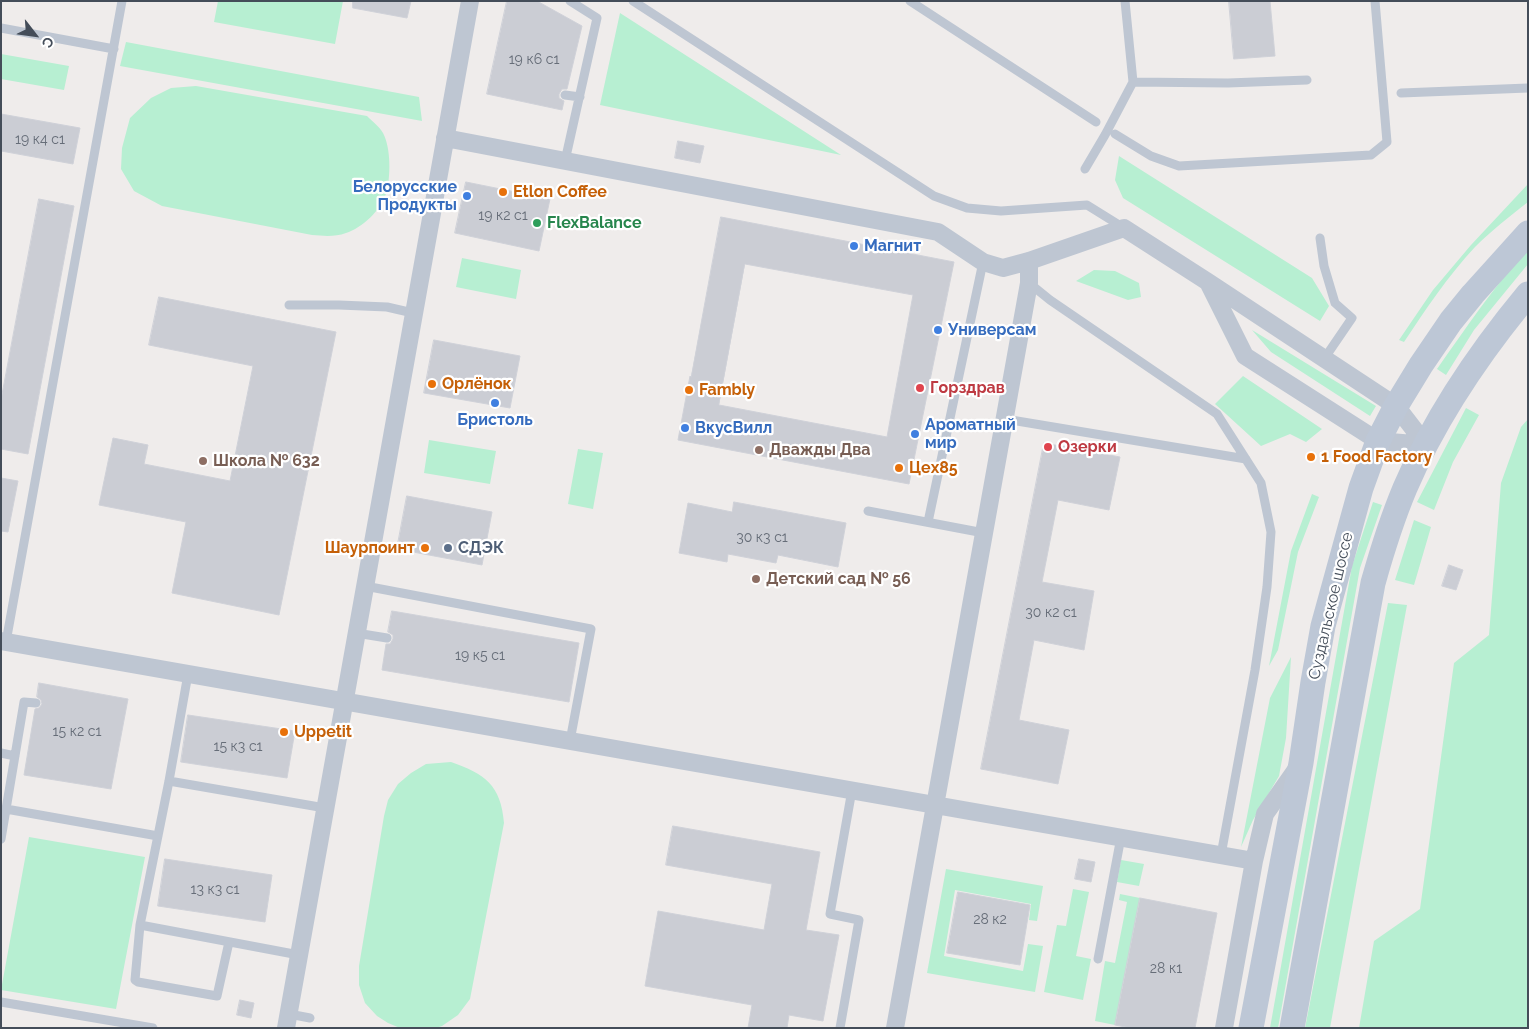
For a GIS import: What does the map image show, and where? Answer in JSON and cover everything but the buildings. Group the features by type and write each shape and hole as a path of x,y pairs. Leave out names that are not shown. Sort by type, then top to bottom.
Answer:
{"main road":[{"name":"Суздальское шоссе","path":"1251,1028 1301,763 1323,626 1361,488 1378,441 1396,406 1421,365 1451,321 1490,274 1528,233"},
{"path":"1292,1028 1373,583 1384,545 1405,487 1457,389 1528,294"}],"street":[{"path":"288,1021 364,586 470,1"},
{"path":"445,138 938,232 983,262 1003,268 1029,261 1124,228 1396,406 1426,445"},
{"path":"895,1028 1029,283 1029,261"},
{"path":"1208,282 1245,356 1378,441 1426,445"},
{"path":"3,642 1254,860"},
{"path":"1224,1028 1254,860 1265,814 1301,763"}],"lane":[{"path":"3,642 122,1"},
{"path":"565,161 597,18 570,1"},
{"path":"633,1 934,196 968,208 1001,211 1087,205 1124,228"},
{"path":"910,1 1096,122"},
{"path":"1084,169 1105,135 1133,82 1125,1"},
{"path":"1116,134 1151,156 1179,166 1371,155 1387,142 1375,1"},
{"path":"1,28 114,50"},
{"path":"1133,82 1228,83 1307,80"},
{"path":"1401,93 1528,88"},
{"path":"565,95 580,97"},
{"path":"1320,238 1324,266 1335,303 1352,318 1324,359"},
{"path":"928,522 983,262"},
{"path":"1029,283 1050,300 1217,414 1261,483 1271,532 1269,569 1255,670 1220,855"},
{"path":"290,305 387,307 414,312"},
{"path":"1005,419 1246,459"},
{"path":"868,511 984,533"},
{"path":"364,586 591,628 570,741"},
{"path":"356,633 387,638"},
{"path":"188,674 140,925 135,980 217,996 228,942"},
{"path":"1,839 24,702 36,704"},
{"path":"1,753 15,756"},
{"path":"169,781 325,808"},
{"path":"840,1028 860,920 830,914 852,790"},
{"path":"6,809 158,836"},
{"path":"1098,960 1121,837"},
{"path":"140,925 299,955"},
{"path":"1,1002 153,1028"},
{"path":"288,1021 310,1018"}],"green space":[{"path":"218,1 343,1 335,44 214,22"},
{"path":"620,13 841,155 600,105"},
{"path":"126,42 419,97 422,121 120,66"},
{"path":"1,54 69,66 64,90 1,79"},
{"path":"196,86 367,116 383,133 388,146 388,187 384,200 364,223 352,231 338,235 321,236 162,206 134,191 121,169 122,148 130,118 151,98 171,88"},
{"path":"1119,156 1312,278 1329,306 1320,321 1123,198 1115,180"},
{"path":"1528,184 1528,202 1475,247 1446,281 1404,342 1399,340 1433,290 1471,245"},
{"path":"1528,249 1528,264 1474,330 1446,375 1437,369 1492,292"},
{"path":"462,258 521,270 516,299 456,287"},
{"path":"1094,270 1115,271 1139,283 1141,297 1128,300 1076,281"},
{"path":"1252,330 1376,406 1370,416 1271,352"},
{"path":"1243,376 1322,429 1306,442 1290,434 1261,446 1215,404"},
{"path":"1466,408 1479,415 1453,462 1434,510 1417,502"},
{"path":"1528,419 1528,1028 1359,1028 1374,941 1420,909 1454,663 1489,635 1501,483 1521,427"},
{"path":"429,440 496,451 490,484 424,473"},
{"path":"578,449 603,453 593,509 568,504"},
{"path":"1312,494 1319,497 1298,552 1278,650 1269,666 1291,551"},
{"path":"1373,502 1382,505 1360,568 1278,1028 1270,1028 1352,566"},
{"path":"1414,520 1431,527 1414,585 1395,580"},
{"path":"1388,603 1407,605 1330,1028 1305,1028"},
{"path":"1291,657 1286,738 1279,776 1253,820 1241,847 1270,698"},
{"path":"451,762 473,771 489,783 499,799 504,823 470,999 458,1015 442,1026 436,1028 400,1028 377,1016 365,1003 359,985 359,966 384,816 388,800 398,784 411,773 426,764"},
{"path":"29,837 145,857 116,1009 1,990"},
{"path":"1121,860 1144,864 1139,886 1117,882"},
{"path":"946,869 1043,886 1037,921 1029,920 1031,904 955,890 944,956 1023,971 1028,944 1043,946 1035,992 927,973"},
{"path":"1073,889 1089,892 1076,956 1091,959 1083,1000 1044,992 1057,925 1066,926"},
{"path":"1120,894 1140,898 1115,1025 1095,1021 1105,961 1115,963 1127,902 1119,900"}],"place":[{"name":"Etlon Coffee","path":"503,192"},
{"name":"Белорусские Продукты","path":"467,196"},
{"name":"FlexBalance","path":"537,223"},
{"name":"Магнит","path":"854,246"},
{"name":"Универсам","path":"938,330"},
{"name":"Орлёнок","path":"432,384"},
{"name":"Горздрав","path":"920,388"},
{"name":"Fambly","path":"689,390"},
{"name":"Бристоль","path":"495,403"},
{"name":"ВкусВилл","path":"685,428"},
{"name":"Ароматный мир","path":"915,434"},
{"name":"Озерки","path":"1048,447"},
{"name":"Дважды Два","path":"759,450"},
{"name":"1 Food Factory","path":"1311,457"},
{"name":"Школа № 632","path":"203,461"},
{"name":"Цех85","path":"899,468"},
{"name":"Шаурпоинт","path":"425,548"},
{"name":"СДЭК","path":"448,548"},
{"name":"Детский сад № 56","path":"756,579"},
{"name":"Uppetit","path":"284,732"}]}
